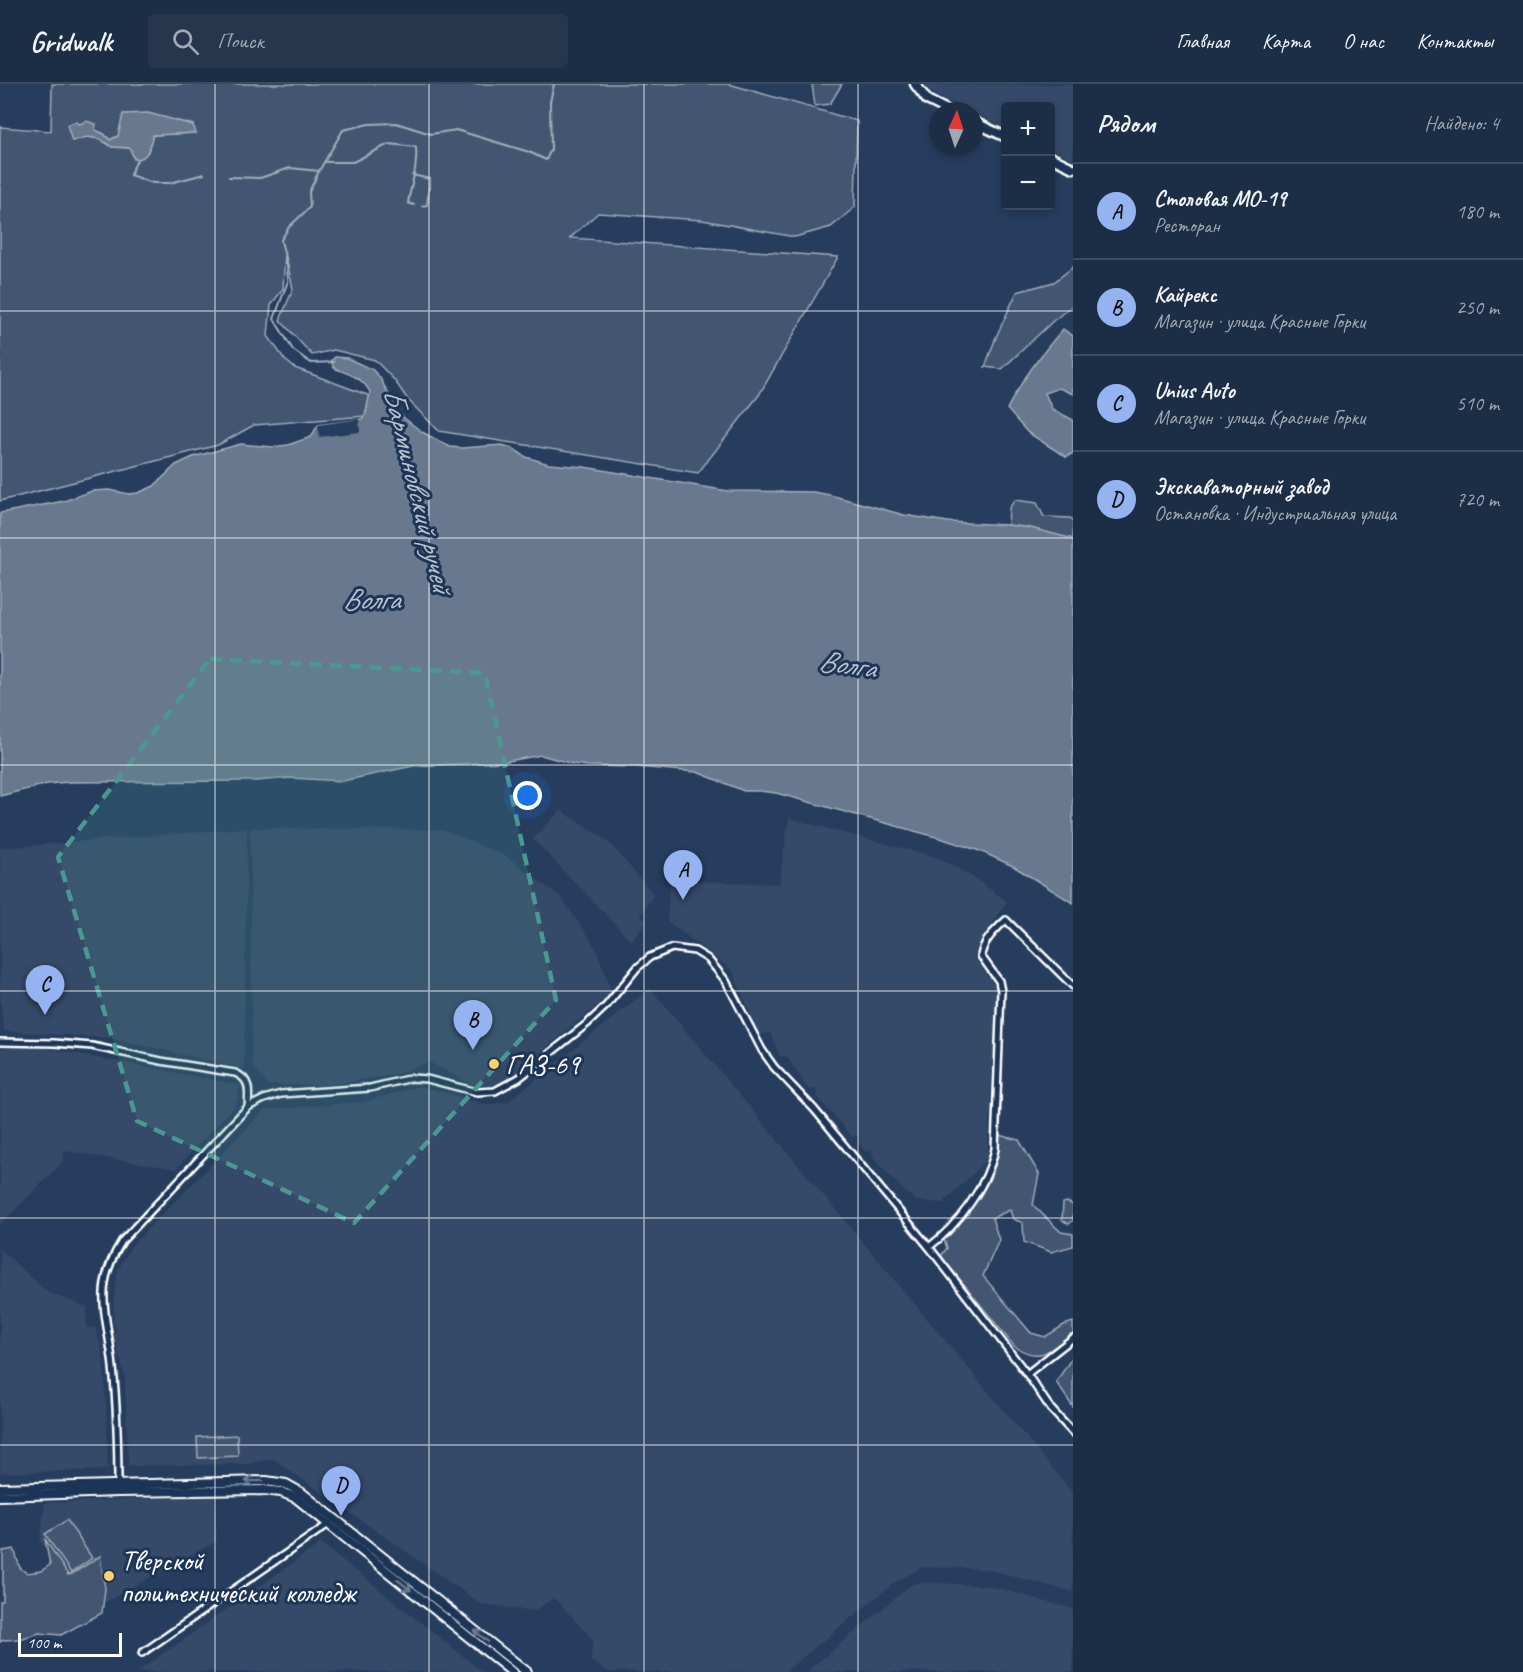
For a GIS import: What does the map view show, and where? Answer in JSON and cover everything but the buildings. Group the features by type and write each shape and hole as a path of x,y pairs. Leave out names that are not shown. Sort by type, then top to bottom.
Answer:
{"main road":[{"path":"915,84 931,102"},
{"path":"983,126 1001,135"},
{"path":"1055,159 1073,168"}],"street":[{"path":"929,1247 956,1224 970,1203 994,1155 1001,991 999,981 981,957 982,949 991,935 1006,920 1073,986"},
{"path":"118,1488 113,1364 103,1301 110,1264 122,1241 248,1107 281,1094 370,1088 412,1078 427,1079 482,1093 500,1090 519,1078 588,1023 606,1006 632,974 650,957 664,950 687,949 704,955 726,981 762,1050 774,1067 814,1109 929,1247 1051,1408 1073,1433"},
{"path":"0,1042 54,1042 92,1046 161,1061 235,1073 243,1077 247,1083 248,1107"},
{"path":"1027,1374 1073,1338"},
{"path":"0,1488 273,1490 296,1498 332,1522 527,1672"},
{"path":"0,1496 118,1488"},
{"path":"142,1653 332,1522"},
{"path":"332,1522 512,1672"}],"highlighted area":[{"path":"210,659 485,673 556,1000 354,1223 137,1121 58,857"}],"shaded area":[{"path":"52,84 729,84 857,121 855,207 831,227 795,237 702,220 598,213 570,238 838,257 759,395 698,473 439,431 408,400 395,381 375,360 334,350 312,355 280,320 293,289 285,252 283,289 271,305 268,336 285,360 295,368 370,396 365,416 254,425 218,445 0,501 0,127 51,131","holes":["75,122 104,134 110,140 118,136 196,133 153,135 148,152 134,159 130,148 112,147 100,139 87,137"]},
{"path":"812,84 842,84 830,104 815,106"},
{"path":"1073,84 1073,159 1055,151 1055,102 1001,102 1001,126 983,117 983,102 950,102 922,85"},
{"path":"1073,267 1073,305 1002,369 985,367 1017,292 1054,282"},
{"path":"1015,500 1037,503 1044,517 1073,520 1073,539 1008,525 1009,508"},
{"path":"561,810 608,841 654,895 640,915 647,922 631,941 533,839"},
{"path":"789,818 939,858 973,877 1007,901 976,949 975,958 997,989 987,1160 943,1203 916,1201 901,1188 874,1159 871,1150 866,1152 857,1141 859,1137 855,1135 852,1137 818,1098 815,1089 808,1089 787,1057 780,1056 770,1032 760,1036 732,970 667,921 670,880 779,884"},
{"path":"247,828 244,1069 111,1038 4,1031 0,1001 0,848"},
{"path":"250,828 443,830 504,855 561,897 596,948 612,993 499,1087 471,1084 429,1062 396,1074 327,1085 267,1085 252,1064"},
{"path":"650,988 1073,1493 1073,1592 987,1569 923,1567 895,1582 785,1672 609,1672 590,1661 593,1640 554,1598 534,1611 481,1604 273,1459 247,1464 128,1466 125,1378 114,1335 117,1329 113,1325 118,1269 132,1245 265,1110 363,1102 420,1086 488,1105 509,1101"},
{"path":"32,1046 241,1085 235,1105 176,1169 65,1151 63,1162 0,1225 0,1048"},
{"path":"998,1135 1019,1140 1039,1174 1033,1205 1061,1232 1073,1234 1073,1246 1051,1252 1024,1242 1023,1223 1013,1219 1010,1210 992,1218 999,1240 983,1276 1031,1333 1045,1337 1073,1322 1073,1333 1045,1353 1031,1354 1014,1346 941,1256 947,1248 944,1240 958,1226 994,1163"},
{"path":"1063,1203 1073,1205 1073,1220 1069,1224 1062,1220"},
{"path":"0,1249 47,1292 87,1307 86,1327 96,1328 103,1356 108,1470 0,1473"},
{"path":"1073,1356 1073,1407 1056,1382"},
{"path":"237,1435 238,1456 198,1458 197,1437"},
{"name":"Тверской политехнический колледж","path":"215,1496 217,1541 89,1611 40,1541 45,1503"},
{"path":"67,1520 92,1558 71,1573 45,1534"},
{"path":"45,1539 68,1575 100,1556 105,1589 102,1613 61,1635 39,1633 0,1642 3,1551 14,1549 20,1568 27,1573 41,1571 50,1565"},
{"path":"321,1543 483,1672 137,1672"},
{"path":"923,1582 989,1586 1073,1609 1073,1672 806,1672 912,1584"}],"water":[{"path":"148,113 193,125 196,133 153,135 146,155 134,159 130,148 112,147 100,139 87,137 72,141 67,125 86,121 96,124 95,130 110,140 118,136 123,114"},
{"path":"1063,329 1073,336 1073,394 1059,388 1045,393 1052,409 1073,420 1073,453 1066,457 1027,432 1007,409 1033,367"},
{"name":"Волга","path":"335,357 347,358 373,370 404,418 422,432 450,447 502,445 526,457 549,464 584,467 728,491 813,492 904,515 948,522 1031,528 1073,539 1073,903 1013,866 980,851 940,838 776,793 744,791 697,772 588,766 541,755 503,762 413,766 343,781 290,778 256,781 69,782 47,784 0,796 0,513 64,501 92,491 138,493 154,486 176,465 193,457 241,444 272,447 288,445 311,437 318,425 362,419 366,413 370,392 359,379 334,368 331,361"}],"pier":[{"path":"359,419 360,432 319,437 318,425"}],"waterway":[{"path":"319,171 343,130 369,124 396,123 431,134 456,130 529,152 546,160 551,149 550,102 554,84"},
{"path":"325,162 353,162 389,144 416,147 415,168 408,203 414,205"},
{"name":"Барминовский ручей","path":"137,160 130,175 153,183 170,183 204,174"},
{"name":"Барминовский ручей","path":"229,177 260,178 290,168 319,171 309,192 310,207 289,227 281,240 288,281 274,319 293,350 311,363 334,362"},
{"path":"412,175 430,179 427,205 422,206"}],"place":[{"name":"Столовая МО-19","path":"683,900"},
{"name":"Unius Auto","path":"45,1015"},
{"name":"Кайрекс","path":"473,1050"},
{"name":"ГАЗ-69","path":"494,1064"},
{"name":"Экскаваторный завод","path":"341,1516"},
{"name":"Тверской политехнический колледж","path":"109,1576"}]}
